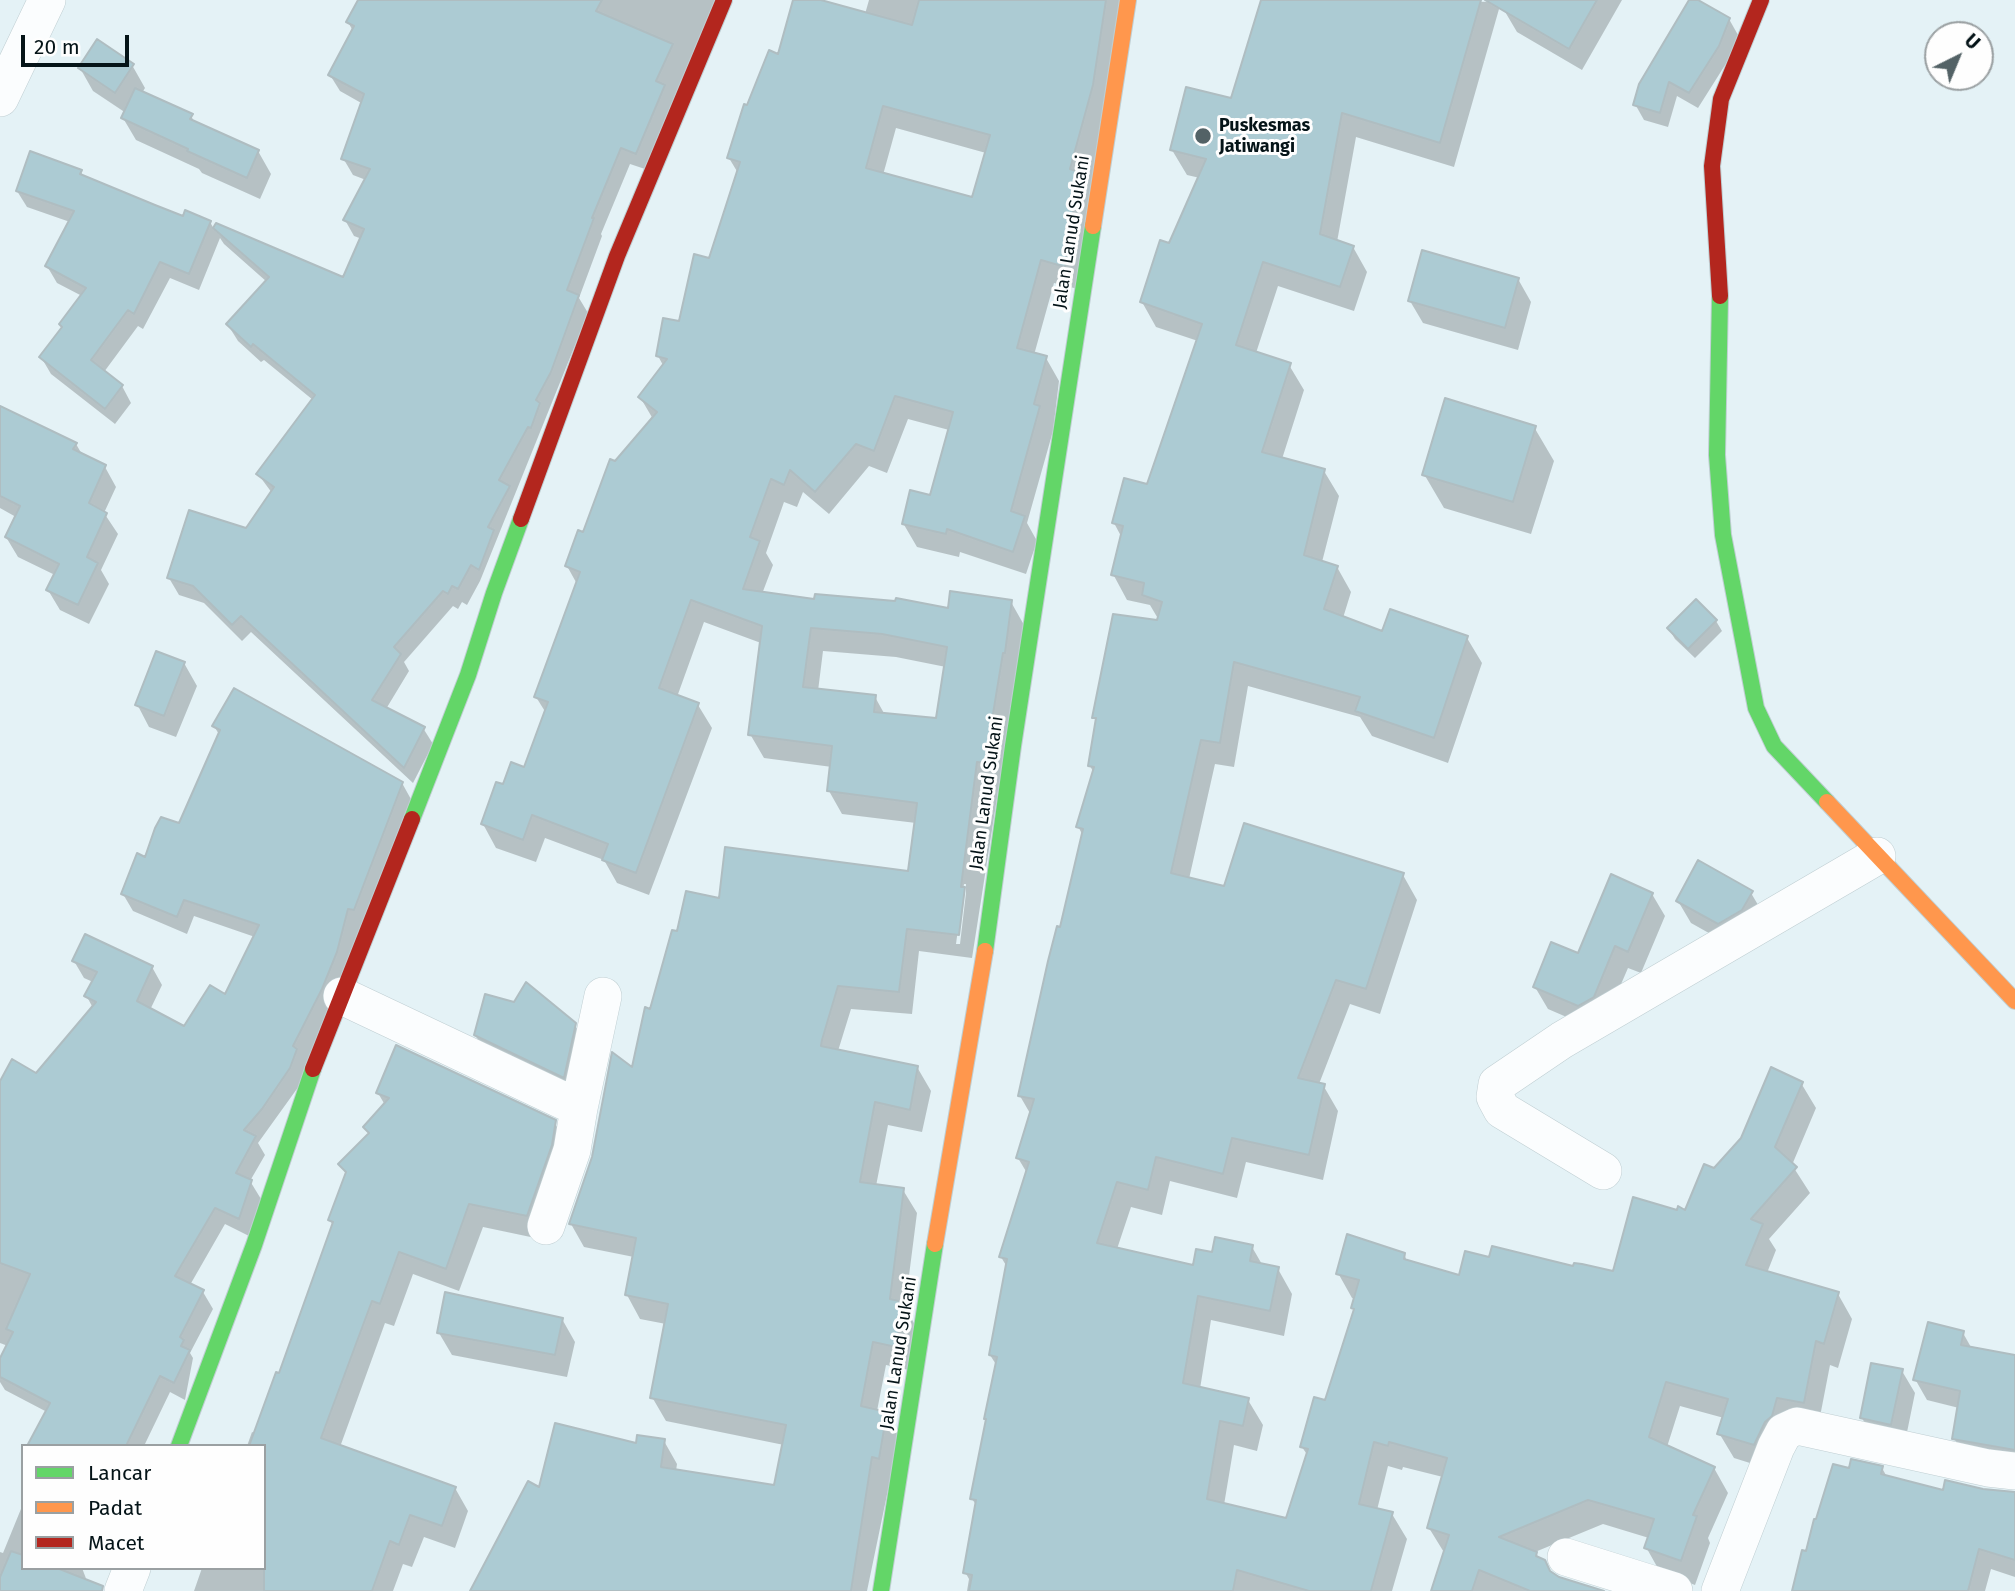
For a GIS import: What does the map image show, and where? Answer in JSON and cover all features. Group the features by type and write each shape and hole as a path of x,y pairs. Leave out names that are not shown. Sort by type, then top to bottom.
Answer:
{"street":[{"path":"0,98 47,0"},
{"path":"180,1444 254,1245 316,1060 468,675 494,593 617,257 724,0"},
{"name":"Jalan Lanud Sukani","path":"881,1591 983,963 1013,746 1128,0"},
{"path":"1761,0 1721,99 1712,166 1720,282 1717,455 1723,535 1756,708 1773,746 2015,1001"},
{"path":"1603,1171 1502,1110 1495,1097 1497,1084 1562,1040 1877,856"},
{"path":"342,996 579,1108"},
{"path":"546,1226 572,1150 603,996"},
{"path":"1720,1591 1776,1447 1784,1432 1797,1426 1988,1468 2015,1471"},
{"path":"1566,1557 1674,1591"},
{"path":"123,1591 131,1570"}],"building":[{"path":"358,0 602,0 596,11 673,44 656,81 665,85 636,154 621,148 592,218 567,290 579,295 551,372 536,400 540,403 531,428 528,427 499,480 510,486 488,527 494,530 479,570 471,565 458,589 452,586 448,594 443,591 394,647 401,654 372,700 425,727 404,768 241,616 232,625 193,586 167,578 189,510 246,528 274,487 256,474 315,395 253,344 251,347 226,324 269,277 213,228 216,223 343,277 364,229 343,220 370,169 341,159 364,94 328,75 354,26 346,22"},
{"path":"793,0 821,0 912,25 919,0 1106,0 1093,85 1070,169 1079,172 1065,267 1041,260 1017,348 1047,356 1034,404 1040,406 1011,511 1025,516 1013,552 947,529 946,534 902,524 910,490 930,495 953,412 895,396 874,451 856,444 815,492 790,470 784,485 771,479 750,537 760,541 743,589 814,599 815,594 895,601 896,598 948,608 950,591 1012,600 985,763 977,762 961,887 965,887 959,935 907,929 899,992 838,986 821,1046 918,1066 910,1110 875,1102 860,1182 904,1188 890,1299 904,1302 896,1347 873,1342 861,1406 887,1412 879,1459 872,1457 851,1591 470,1591 528,1481 539,1487 555,1423 636,1443 637,1435 665,1439 661,1467 774,1485 786,1425 650,1398 668,1304 625,1295 636,1238 569,1224 592,1157 612,1052 632,1067 645,1007 650,1009 672,930 677,931 686,891 719,898 725,847 908,871 917,803 827,791 832,746 748,735 762,626 691,600 659,688 699,703 636,873 602,860 608,844 532,815 523,840 481,824 496,782 503,784 511,762 524,767 548,702 534,697 580,572 565,566 578,530 583,532 610,459 615,461 657,412 638,397 667,359 656,356 663,318 679,321 694,254 709,258 740,162 727,158 744,104 747,105 769,50 778,54","holes":["883,106 990,135 972,197 866,168","811,628 882,634 947,647 936,718 874,712 876,695 803,687"]},
{"path":"1261,0 1481,0 1440,143 1342,113 1320,234 1354,246 1340,287 1263,262 1236,345 1291,363 1262,452 1325,469 1304,555 1338,566 1324,609 1382,631 1390,609 1468,636 1434,738 1355,711 1360,697 1234,662 1220,743 1201,740 1171,873 1224,886 1244,823 1404,873 1366,989 1336,980 1298,1078 1325,1084 1309,1155 1232,1138 1223,1174 1156,1157 1148,1190 1117,1182 1097,1243 1193,1265 1196,1249 1212,1252 1215,1237 1253,1245 1250,1261 1279,1267 1270,1311 1198,1296 1183,1383 1249,1398 1243,1426 1220,1421 1207,1499 1286,1518 1308,1449 1300,1447 1314,1397 1325,1400 1354,1309 1351,1308 1359,1280 1336,1274 1347,1234 1405,1253 1404,1259 1459,1275 1465,1251 1489,1257 1492,1246 1573,1266 1574,1263 1582,1264 1613,1271 1633,1197 1677,1210 1678,1206 1685,1210 1704,1164 1714,1168 1741,1138 1771,1067 1803,1082 1775,1147 1797,1167 1751,1219 1763,1224 1746,1265 1839,1292 1824,1344 1816,1341 1804,1403 1777,1398 1772,1416 1765,1422 1754,1445 1717,1434 1728,1399 1666,1382 1649,1437 1715,1467 1693,1515 1697,1516 1681,1561 1644,1548 1654,1519 1588,1500 1499,1537 1537,1552 1536,1556 1545,1560 1550,1571 1559,1577 1604,1591 1530,1591 1479,1570 1472,1591 1431,1591 1449,1535 1427,1528 1447,1458 1389,1442 1388,1446 1374,1442 1359,1504 1393,1512 1371,1591 1309,1591 1237,1570 1233,1591 969,1591 972,1575 963,1573 976,1500 970,1499 997,1357 989,1355 1007,1259 999,1257 1029,1162 1016,1158 1034,1099 1018,1096 1048,961 1057,926 1060,927 1083,829 1076,827 1094,767 1088,766 1096,718 1092,718 1113,614 1157,620 1162,602 1142,595 1144,583 1111,575 1123,526 1112,523 1124,478 1147,484 1202,324 1140,302 1160,240 1169,243 1206,159 1170,150 1186,87 1231,98"},
{"path":"1485,0 1597,0 1569,49"},
{"path":"1689,0 1698,0 1730,18 1719,46 1689,93 1669,82 1660,113 1633,105 1639,84"},
{"path":"97,39 134,64 115,93 78,68"},
{"path":"135,88 193,114 190,119 259,150 247,178 121,118"},
{"path":"30,151 82,170 80,174 183,216 185,210 211,221 189,274 160,262 134,314 128,310 91,360 123,385 105,409 39,357 62,327 59,324 86,288 45,266 74,211 16,191"},
{"path":"1422,250 1519,278 1505,328 1408,301"},
{"path":"1445,398 1536,426 1513,502 1422,475"},
{"path":"0,406 77,443 73,449 106,465 89,503 107,513 87,557 98,563 78,605 46,590 59,564 5,537 20,506 0,496"},
{"path":"1696,599 1717,620 1688,649 1667,628"},
{"path":"156,651 185,662 164,716 135,705"},
{"path":"234,688 403,782 354,910 348,909 337,952 322,989 293,1046 297,1049 290,1068 244,1130 256,1136 236,1173 252,1180 239,1219 215,1208 175,1276 204,1290 180,1337 184,1340 181,1346 190,1350 174,1383 160,1376 127,1444 28,1444 50,1403 0,1377 0,1358 13,1332 6,1329 30,1274 0,1263 0,1081 12,1059 36,1073 96,1002 84,996 97,972 72,961 85,934 153,966 137,1001 184,1026 210,985 225,994 259,925 184,900 177,917 121,894 137,853 145,857 161,817 179,823 220,730 212,726"},
{"path":"1698,860 1753,891 1742,910 1718,924 1676,901"},
{"path":"1611,874 1653,893 1628,952 1615,946 1594,997 1578,1006 1533,987 1551,942 1578,953"},
{"path":"526,982 576,1023 564,1078 474,1035 485,994 514,1002"},
{"path":"396,1045 556,1120 552,1145 527,1216 469,1204 446,1269 399,1252 380,1304 372,1301 321,1438 456,1487 442,1526 410,1515 399,1545 390,1541 372,1591 264,1591 266,1444 250,1444 276,1372 279,1373 333,1222 328,1220 346,1172 338,1164 369,1133 363,1127 389,1098 376,1093"},
{"path":"445,1292 563,1318 555,1355 437,1333"},
{"path":"1928,1322 1964,1331 1961,1345 2015,1355 2015,1450 1952,1439 1960,1391 1913,1380"},
{"path":"1871,1363 1903,1369 1891,1425 1860,1418"},
{"path":"1851,1459 1883,1466 1881,1474 1943,1490 1945,1480 1983,1489 2015,1492 2015,1560 1979,1549 1968,1591 1792,1591 1802,1550 1806,1551 1833,1464 1849,1468"},
{"path":"11,1551 21,1554 21,1570 62,1570 103,1586 102,1591 0,1591 0,1577"}],"traffic: fast":[{"path":"985,951 1013,746 1093,226"},
{"path":"1720,296 1717,455 1723,535 1756,708 1774,746 1827,802"},
{"path":"412,819 468,675 521,519"},
{"path":"180,1444 254,1245 313,1069"},
{"path":"881,1591 935,1244"}],"traffic: slow":[{"path":"1093,226 1128,0"},
{"path":"1827,802 2015,1001"},
{"path":"935,1244 985,951"}],"traffic: jam":[{"path":"521,519 617,256 724,0"},
{"path":"1720,296 1712,166 1721,99 1761,0"},
{"path":"313,1069 412,819"}],"place":[{"name":"Puskesmas Jatiwangi","path":"1203,136"}]}
